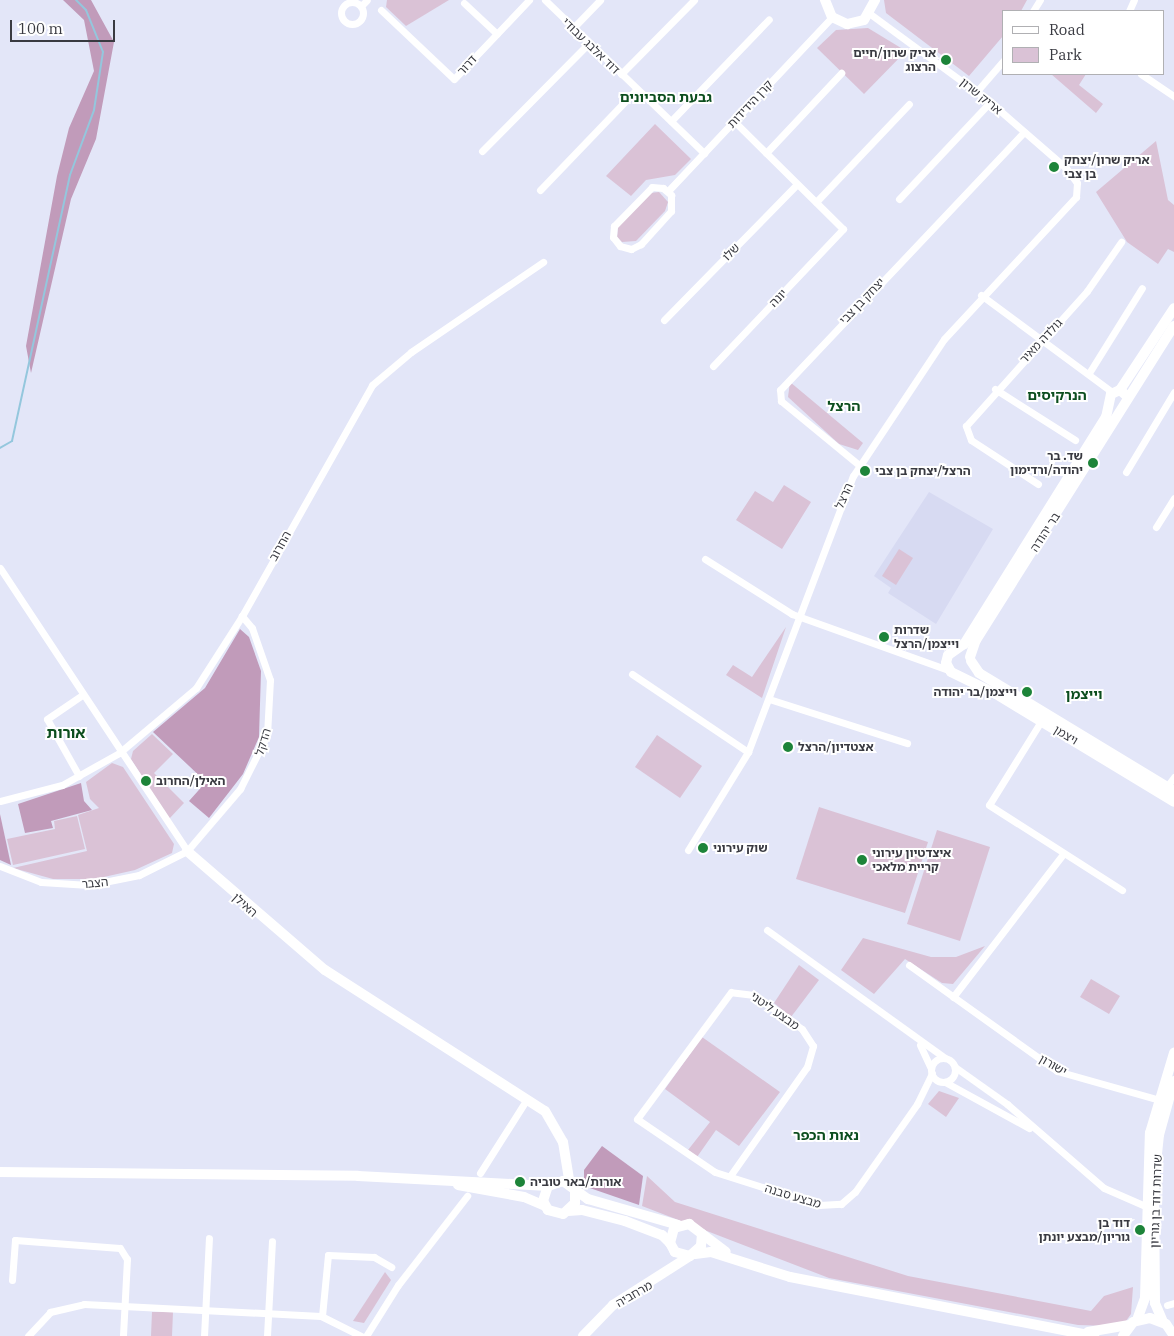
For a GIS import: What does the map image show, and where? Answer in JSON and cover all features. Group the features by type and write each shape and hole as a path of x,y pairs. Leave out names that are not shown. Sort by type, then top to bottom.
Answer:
{"street":[{"path":"361,6 367,0"},
{"name":"דרור","path":"381,10 454,79 529,0"},
{"name":"דוד אלבג עבודי","path":"545,0 704,153"},
{"path":"573,28 600,0"},
{"path":"621,74 694,0"},
{"path":"824,0 832,17 847,24 870,14 875,0"},
{"path":"464,3 497,34"},
{"name":"אריק שרון","path":"870,14 977,91 1074,176 1078,190"},
{"name":"קרן הידידות","path":"668,191 832,17"},
{"path":"671,122 770,19"},
{"path":"482,152 589,43"},
{"path":"977,91 1002,62"},
{"path":"766,153 841,73"},
{"path":"1142,75 1174,96"},
{"path":"540,190 637,89"},
{"path":"899,199 990,102"},
{"path":"734,121 816,202 909,104"},
{"name":"יצחק בן צבי","path":"859,465 782,400 780,390 1024,132"},
{"name":"שלו","path":"664,320 798,184"},
{"path":"647,189 668,191 673,200 668,215 641,244 631,249 620,246 612,232 616,222 647,189"},
{"name":"הרצל","path":"688,850 748,752 769,699 797,617 859,465 944,339 981,295 1073,203 1078,190"},
{"name":"יונה","path":"713,366 843,229 816,202"},
{"name":"גולדה מאיר","path":"1038,484 971,440 966,433 970,418 1087,291 1121,242"},
{"name":"החרוב","path":"0,801 49,789 79,776 119,753 196,688 242,616 372,385 411,352 543,262"},
{"path":"1088,373 1142,288"},
{"path":"981,295 1042,341 1120,393"},
{"path":"1120,393 1174,308"},
{"path":"1120,393 1170,341 1174,326"},
{"path":"995,389 1075,440"},
{"path":"1126,472 1174,392"},
{"name":"בר יהודה","path":"951,652 964,644 1106,418 1110,403 1120,393"},
{"name":"בר יהודה","path":"970,659 976,640 1122,407 1120,393"},
{"path":"1110,403 1122,407"},
{"path":"1156,526 1174,498"},
{"name":"ויצמן","path":"705,559 797,617 920,657 1044,716"},
{"name":"האילן","path":"0,568 119,753 187,852 324,970 527,1099 556,1124 573,1189"},
{"name":"הדקל","path":"187,852 240,789 267,735 270,680 252,628 242,616"},
{"path":"951,652 946,664 954,673 964,673 970,659"},
{"name":"ויצמן","path":"920,657 951,652 970,659 980,673 1044,716 1168,790 1174,802"},
{"path":"632,674 748,752"},
{"path":"79,776 47,719 82,695"},
{"path":"769,699 907,743"},
{"path":"1044,716 989,805 1122,890"},
{"path":"1168,790 1174,777"},
{"name":"הצבר","path":"0,866 41,882 89,885 139,874 187,852"},
{"path":"953,997 1063,854"},
{"path":"766,930 910,1036 945,1058 1058,1148 1104,1188 1150,1208"},
{"name":"ישורון","path":"909,965 1057,1071 1163,1101"},
{"name":"מבצע ליטני","path":"637,1119 726,996 742,991 802,1030 811,1040 813,1053 730,1176"},
{"path":"910,1036 924,1051 931,1072 943,1082 1058,1148"},
{"name":"שדרות דוד בן גוריון","path":"1123,1336 1133,1323 1145,1298 1150,1208 1163,1101 1174,1053"},
{"path":"931,1072 936,1060 945,1058"},
{"path":"943,1082 952,1077 955,1067"},
{"name":"מבצע סבנה","path":"637,1119 698,1163 730,1176 819,1205 841,1204 855,1192 917,1104 931,1072"},
{"name":"שדרות דוד בן גוריון","path":"1163,1101 1174,1081"},
{"name":"מבצע סבנה","path":"917,1104 943,1082"},
{"path":"480,1174 527,1099"},
{"path":"545,1206 551,1184 564,1160"},
{"path":"0,1172 358,1176 551,1184 573,1189 678,1225 690,1224 702,1234 754,1265"},
{"path":"358,1176 466,1186 545,1206 558,1214 582,1210 625,1221 662,1235 671,1246 692,1255 711,1252 790,1277 1082,1332 1094,1336"},
{"path":"568,1211 573,1189"},
{"path":"366,1336 397,1287 467,1196"},
{"name":"שדרות דוד בן גוריון","path":"1150,1208 1155,1304 1170,1328"},
{"name":"מרחביה","path":"666,1275 671,1246 678,1225"},
{"path":"692,1255 702,1234"},
{"path":"204,1336 209,1238"},
{"path":"12,1280 15,1240 116,1246 125,1251 127,1259 123,1336"},
{"path":"267,1336 272,1241"},
{"name":"מרחביה","path":"583,1336 613,1305 666,1275 692,1255"},
{"path":"322,1316 328,1256 374,1256 391,1267"},
{"path":"28,1336 42,1317 66,1306 124,1305 322,1316 361,1336"},
{"path":"1082,1332 1115,1331 1133,1323 1170,1328"}],"shaded area":[{"path":"63,0 91,0 114,42 96,139 71,199 31,373 26,346 57,176 69,128 94,71 84,20"},
{"path":"929,492 993,529 936,624 888,593 891,588 874,576"},
{"path":"240,629 249,637 261,671 259,737 243,774 209,818 189,801 206,782 153,732 205,688"},
{"path":"81,783 84,801 92,810 51,821 53,828 25,833 18,804"},
{"path":"0,814 11,865 0,860"},
{"path":"602,1146 643,1176 639,1205 584,1186 584,1170"}],"green space":[{"path":"387,0 449,0 406,26 386,7"},
{"path":"884,0 1027,0 1022,10 1002,10 1002,37 969,76 886,13"},
{"path":"868,28 906,51 864,94 817,48 836,30"},
{"path":"1052,75 1085,75 1079,85 1103,104 1096,113"},
{"path":"655,124 691,159 675,175 646,180 631,196 606,176"},
{"path":"1156,141 1168,200 1174,205 1174,252 1168,249 1158,264 1127,242 1096,192"},
{"path":"659,192 668,202 665,211 636,241 622,242 617,237 618,227 650,193"},
{"path":"790,382 863,443 858,450 839,444 788,397"},
{"path":"784,485 811,502 782,549 736,520 755,491 773,502"},
{"path":"899,549 913,558 896,585 882,576"},
{"path":"786,627 762,698 726,675 733,665 752,677"},
{"path":"152,734 173,754 154,773 184,803 169,819 131,759 133,751"},
{"path":"657,735 702,766 680,798 635,767"},
{"path":"112,763 123,767 174,844 172,853 135,870 95,879 53,879 13,868 87,851 78,815 99,808 90,799 86,782"},
{"name":"איצדטיון עירוני קריית מלאכי","path":"819,807 928,842 905,913 796,879"},
{"path":"77,816 85,849 13,865 7,839 55,829 54,821"},
{"path":"937,830 990,847 960,941 907,924"},
{"path":"863,938 931,957 956,957 985,946 953,984 942,983 905,959 874,994 841,970"},
{"path":"799,965 819,980 791,1017 774,1003"},
{"path":"1091,979 1120,996 1109,1014 1080,997"},
{"path":"702,1037 780,1092 739,1146 716,1130 697,1157 688,1150 710,1122 665,1089"},
{"path":"939,1091 959,1098 946,1117 928,1104"},
{"path":"647,1176 675,1202 908,1276 1091,1311 1104,1296 1133,1287 1131,1314 1126,1321 1108,1326 1078,1325 829,1278 642,1206"},
{"path":"385,1272 391,1280 364,1323 353,1321"},
{"path":"152,1312 173,1312 172,1336 151,1336"}],"waterway":[{"path":"0,448 12,441 70,175 94,110 103,52 86,10 76,0"}],"place":[{"name":"אריק שרון/חיים הרצוג","path":"946,60"},
{"name":"אריק שרון/יצחק בן צבי","path":"1054,167"},
{"name":"שד. בר יהודה/ורדימון","path":"1093,463"},
{"name":"הרצל/יצחק בן צבי","path":"865,471"},
{"name":"שדרות וייצמן/הרצל","path":"884,637"},
{"name":"וייצמן/בר יהודה","path":"1027,692"},
{"name":"אצטדיון/הרצל","path":"788,747"},
{"name":"האילן/החרוב","path":"146,781"},
{"name":"שוק עירוני","path":"703,848"},
{"name":"איצדטיון עירוני קריית מלאכי","path":"862,860"},
{"name":"אורות/באר טוביה","path":"520,1182"},
{"name":"דוד בן גוריון/מבצע יונתן","path":"1140,1230"}],"district":[{"name":"גבעת הסביונים","path":"666,97"},
{"name":"הנרקיסים","path":"1057,395"},
{"name":"הרצל","path":"844,406"},
{"name":"וייצמן","path":"1084,694"},
{"name":"אורות","path":"66,733"},
{"name":"נאות הכפר","path":"826,1135"}]}
